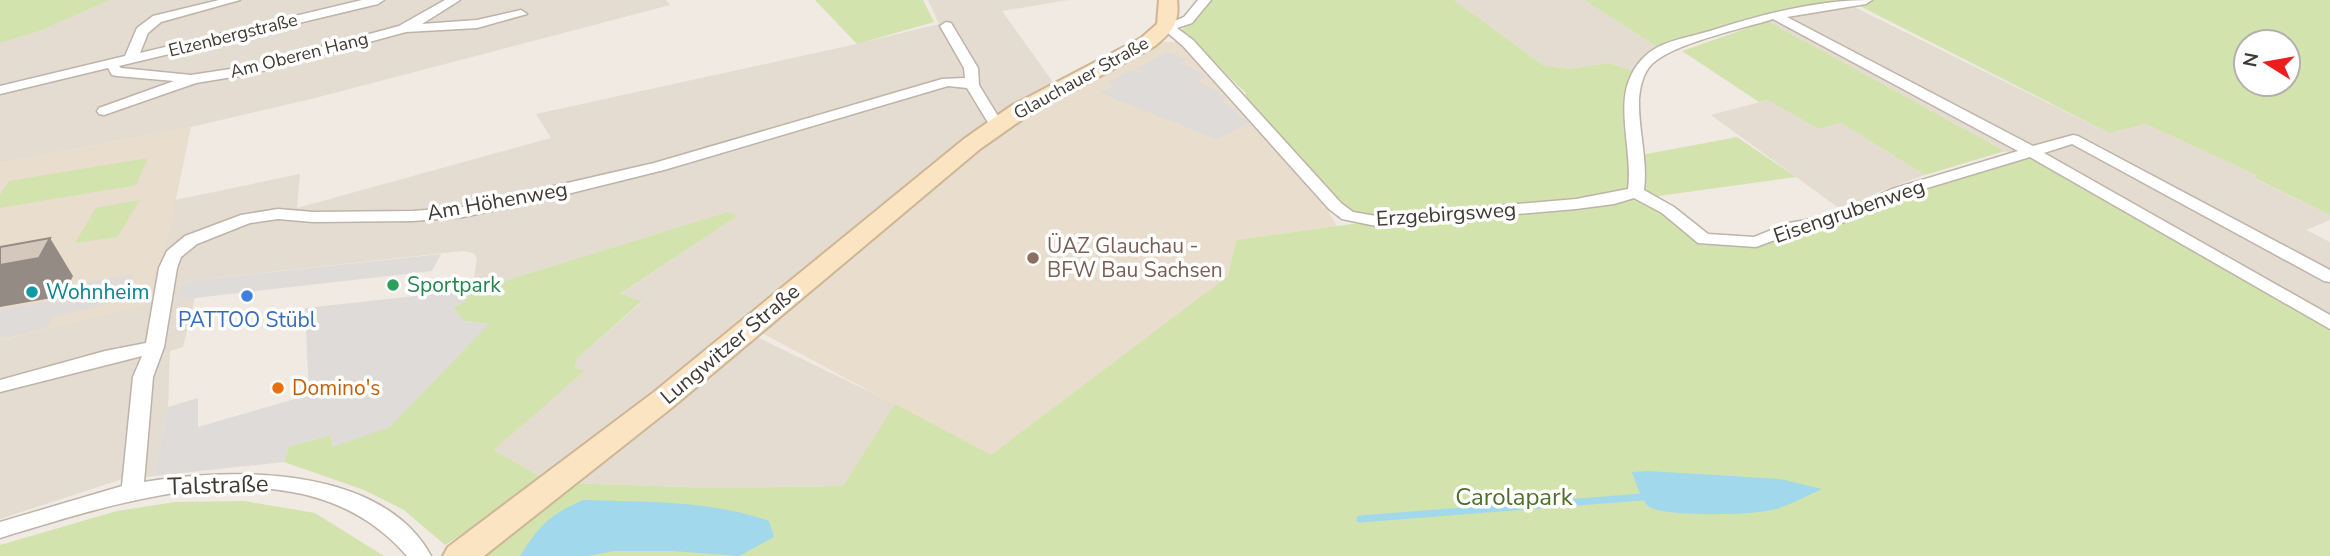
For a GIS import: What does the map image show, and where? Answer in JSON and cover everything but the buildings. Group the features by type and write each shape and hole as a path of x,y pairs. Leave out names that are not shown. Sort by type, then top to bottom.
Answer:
{"street":[{"name":"Elzenbergstraße","path":"130,60 142,31 157,19 234,0"},
{"name":"Elzenbergstraße","path":"0,90 378,0"},
{"name":"Am Oberen Hang","path":"404,29 454,0"},
{"name":"Glauchauer Straße","path":"946,26 971,68 972,85 997,126 1019,111 1124,57 1167,27 1171,18 1168,0"},
{"path":"1167,27 1188,20 1205,0"},
{"path":"1636,192 1639,170 1632,96 1637,72 1649,58 1662,50 1774,15 1866,0"},
{"name":"Am Oberen Hang","path":"104,111 193,79 251,69 404,29 477,24 521,14"},
{"path":"1774,15 2032,152 2330,323"},
{"name":"Erzgebirgsweg","path":"1167,27 1188,43 1335,206 1348,216 1376,221 1416,218 1576,204 1614,199 1636,192"},
{"name":"Am Oberen Hang","path":"112,65 117,72 193,79"},
{"name":"Am Höhenweg","path":"132,491 143,377 155,347 167,268 173,255 191,240 247,218 278,214 313,218 463,212 659,167 947,82 961,81 972,85"},
{"name":"Lungwitzer Straße","path":"460,556 664,399 997,126"},
{"name":"Eisengrubenweg","path":"1636,192 1684,221 1704,239 1756,242 1795,227 1839,219 1860,212 1898,192 2073,139 2330,277"},
{"path":"0,386 105,357 155,347"},
{"name":"Talstraße","path":"0,530 132,491 177,484 238,480 277,482 325,492 360,505 390,525 411,543 420,556"}],"shaded area":[{"path":"110,0 666,0 670,5 315,98 191,127 0,163 0,43 40,31"},
{"path":"928,0 1068,0 1002,11 1055,85 738,328 895,404 843,486 714,488 570,483 547,480 494,450 583,371 574,367 577,359 642,302 619,295 736,217 727,212 472,291 477,258 473,253 462,251 188,281 182,298 195,298 183,347 170,351 168,407 154,476 119,480 0,519 0,341 151,303 155,272 163,261 175,200 300,174 297,208 551,138 536,114 939,24"},
{"path":"1454,0 1584,0 1662,50 1637,72 1609,63 1568,69 1543,65"},
{"path":"1848,4 2109,133 2146,124 2260,177 2255,179 2330,215 2330,220 2306,230 2330,242 2330,325 1768,21"},
{"name":"ÜAZ Glauchau - BFW Bau Sachsen","path":"1148,42 1181,42 1316,190 1337,226 1236,240 1228,276 990,456 751,327 972,144"},
{"path":"1167,52 1187,60 1181,63 1207,76 1197,81 1217,91 1226,98 1221,101 1235,109 1239,117 1251,122 1217,139 1100,93 1114,86 1108,82 1130,71 1142,72 1136,69"},
{"path":"1768,100 1818,129 1841,123 1925,175 1874,194 1843,211 1711,115"},
{"path":"191,127 163,261 155,272 152,303 0,341 0,163"},
{"path":"441,254 432,271 182,299 181,292 188,281"},
{"path":"133,274 126,299 52,317 47,328 0,339 0,310 73,297 81,284"},
{"path":"472,291 465,301 453,308 464,321 489,324 390,427 333,447 331,435 289,446 284,462 154,476 168,407 198,398 198,427 309,395 305,308"}],"green space":[{"path":"0,0 110,0 40,31 0,43"},
{"path":"815,0 923,0 934,22 857,44"},
{"name":"Carolapark","path":"1209,0 1454,0 1543,65 1568,69 1609,63 1637,72 1636,156 1737,137 1796,177 1651,197 1704,239 1756,242 1839,219 1875,202 2033,154 2330,325 2330,556 478,556 570,483 714,488 843,486 895,404 991,455 1228,276 1236,240 1373,221 1348,216 1243,105 1246,93 1181,31"},
{"path":"1584,0 2330,0 2330,215 2254,178 2258,176 2146,124 2109,133 1852,2 1774,15 1662,50"},
{"path":"1768,21 2005,151 1925,175 1841,123 1818,129 1768,100 1759,102 1682,51"},
{"path":"148,158 136,185 0,208 0,195 9,181"},
{"path":"140,200 117,237 75,243 96,208"},
{"path":"727,212 736,217 620,294 642,301 577,359 574,367 584,371 494,450 547,480 445,545 404,510 364,490 284,462 289,446 331,435 333,447 489,324 464,321 453,308 465,301 472,291"},
{"path":"244,501 315,513 384,556 0,556 0,545 117,511 175,502"}],"water":[{"path":"1632,472 1780,479 1822,489 1773,510 1724,514 1669,512 1648,506 1638,490"},
{"path":"583,500 677,503 724,509 769,521 774,537 739,556 673,551 614,551 588,556 520,556 546,522"}],"waterway":[{"path":"1360,519 1642,497"}],"place":[{"name":"ÜAZ Glauchau - BFW Bau Sachsen","path":"1033,258"},
{"name":"Sportpark","path":"393,285"},
{"name":"Wohnheim","path":"32,292"},
{"name":"PATTOO Stübl","path":"247,296"},
{"name":"Domino's","path":"278,388"}]}
